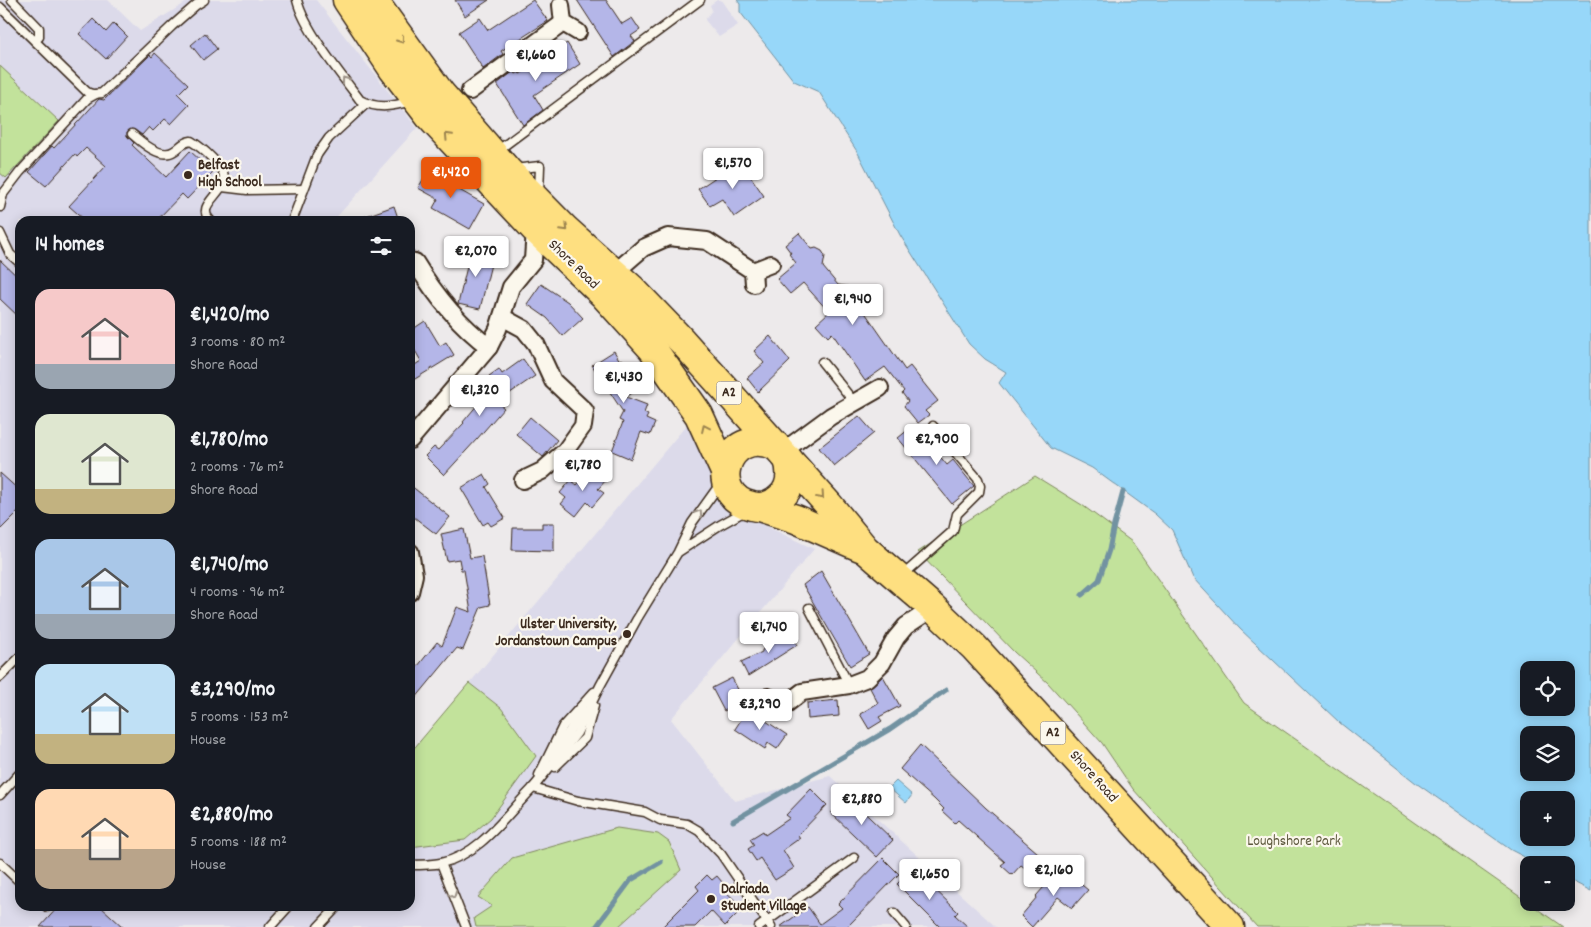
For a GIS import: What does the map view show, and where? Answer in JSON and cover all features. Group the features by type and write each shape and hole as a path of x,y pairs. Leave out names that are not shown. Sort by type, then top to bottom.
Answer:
{"highway":[{"name":"Shore Road","path":"347,0 393,68 429,97 464,121 538,202 613,274 632,289 782,452 865,549 933,608 974,647 1230,927"},
{"name":"Shore Road","path":"373,0 429,97 444,132 535,229 604,295 652,348 699,415 725,475"},
{"path":"725,475 727,462 739,447 748,442 766,442 782,452 791,468 791,478 784,495 777,502 768,506 756,507"},
{"name":"A2","path":"725,475 727,486 738,500 756,507"},
{"name":"Shore Road","path":"756,507 796,519 865,549"}],"street":[{"path":"562,5 563,23"},
{"path":"429,97 470,91 563,23"},
{"path":"563,23 578,32"},
{"path":"464,121 470,91"},
{"path":"415,434 489,347 498,329 511,287 533,260 535,229"},
{"path":"613,274 642,248 668,236 706,241 754,278 771,264"},
{"path":"533,260 566,258"},
{"path":"415,262 448,309 471,334 489,347"},
{"path":"502,317 524,329 536,344 553,381 585,411 583,426 565,451 542,471 523,480"},
{"path":"782,452 790,444 854,402 880,388"},
{"path":"906,584 906,626"},
{"path":"768,697 785,705 802,692 849,684 867,678 882,664 896,638 906,626 933,608"}],"lane":[{"path":"12,0 39,28 39,37 35,42"},
{"path":"0,7 86,92 96,94 102,93 178,21 204,0"},
{"path":"297,0 299,10 316,38 360,100 389,107 429,97"},
{"path":"500,162 700,0"},
{"path":"0,207 2,193 87,99 96,94"},
{"path":"294,216 317,156 329,138 367,103"},
{"path":"132,134 148,148 166,153 174,152 181,144 191,141 221,168 224,175 222,187 206,206 205,213 207,216"},
{"path":"222,187 247,190 304,189"},
{"path":"0,233 10,254 15,258"},
{"path":"822,362 854,402"},
{"path":"906,584 953,531 957,514 979,492 978,479 933,426"},
{"path":"415,865 441,863 463,855 479,844 533,788 577,733 600,686 637,619 678,552 692,523 725,475"},
{"path":"678,552 720,525 756,507"},
{"path":"808,608 849,684"},
{"path":"0,677 15,662"},
{"path":"0,664 7,670"},
{"path":"533,788 563,726 600,686"},
{"path":"0,796 15,779"},
{"path":"533,788 578,801 645,812 660,820 687,824 699,831 721,854 769,924"},
{"path":"759,927 769,924 854,858"},
{"path":"0,863 15,877"},
{"path":"441,863 466,927"},
{"path":"270,927 284,911"},
{"path":"318,927 333,911"},
{"path":"894,913 906,927"}],"shaded area":[{"name":"Ulster University, Jordanstown Campus","path":"0,0 108,0 140,31 190,0 316,0 417,128 338,216 15,216 15,911 415,911 415,748 690,421 720,504 814,549 671,719 735,801 830,776 996,927 0,927"},
{"path":"717,0 721,0 738,25 719,37 705,20 712,10 710,5"}],"green space":[{"path":"0,66 59,121 6,178 0,173"},
{"name":"Loughshore Park","path":"1035,476 1082,505 1132,542 1244,703 1520,897 1520,911 1540,911 1563,927 1257,927 1133,789 1102,743 1048,683 1014,652 918,552"},
{"path":"469,683 501,708 536,756 491,818 465,840 415,846 415,747"},
{"path":"617,828 658,834 669,842 681,870 618,927 476,927 474,918 492,906 478,897 512,858"}],"water":[{"path":"737,0 1591,0 1591,891 1575,883 1575,856 1523,856 1511,850 1416,783 1340,723 1240,629 1193,578 1172,530 1155,514 1092,468 1051,448 999,383 1006,372 985,359 969,344 900,235 858,153 819,92 794,81 740,12 740,4"},
{"path":"896,781 912,795 906,803 889,788"}],"building":[{"path":"455,0 489,0 465,16"},
{"path":"533,0 548,21 501,51 503,54 483,69 459,32 480,18 488,30"},
{"path":"577,0 606,0 622,24 632,18 640,30 631,36 635,41 614,57"},
{"path":"93,19 106,32 114,23 127,36 106,59 79,34"},
{"path":"205,33 217,49 203,60 191,45"},
{"path":"567,43 580,64 534,95 543,110 523,125 497,84 514,71 516,74 519,72 520,74"},
{"path":"155,53 188,84 178,94 189,105 171,124 165,119 153,131 149,127 142,135 131,129 127,132 127,136 134,143 132,145 166,177 190,151 213,172 187,199 182,194 161,216 80,216 69,206 106,166 86,148 77,157 75,154 46,186 29,172 99,99 104,100 150,55 152,57"},
{"path":"740,161 764,196 734,217 722,199 710,206 698,189"},
{"path":"430,168 450,179 447,183 484,204 470,229 433,208 438,199 418,188"},
{"path":"394,206 397,216 366,216"},
{"path":"799,233 812,249 816,248 822,251 825,256 823,267 838,285 852,287 855,292 855,302 866,314 905,370 910,366 938,401 925,411 929,415 918,423 904,406 908,401 902,393 904,391 885,367 865,381 832,333 828,337 816,324 829,312 803,283 790,294 777,279 796,263 785,245"},
{"path":"472,246 494,252 480,309 458,304"},
{"path":"0,260 15,274 15,313 0,299"},
{"path":"541,284 568,302 583,318 563,336 547,318 527,304"},
{"path":"425,321 440,346 446,342 454,355 415,379 415,365 421,361 415,351 415,328"},
{"path":"770,336 790,361 758,392 747,378 764,363 754,351"},
{"path":"614,351 620,361 622,359 638,389 626,397 647,405 644,413 648,415 646,419 655,423 650,435 641,432 631,459 612,451 623,422 619,420 623,412 592,365"},
{"path":"523,359 535,376 497,402 504,408 444,475 425,456 434,447 438,450 464,423 494,385 489,376 499,369 502,374"},
{"path":"859,416 874,433 834,466 819,448"},
{"path":"530,417 557,440 543,457 516,434"},
{"path":"914,425 947,465 953,460 974,486 952,504 898,438"},
{"path":"592,467 607,479 598,489 604,493 592,507 587,502 576,516 561,504 566,498 560,493 571,480 577,485"},
{"path":"0,473 15,486 15,515 0,530"},
{"path":"484,474 490,484 486,487 505,518 491,526 488,522 483,525 461,488"},
{"path":"415,489 450,517 436,534 415,518"},
{"path":"542,523 554,523 554,551 512,550 513,528 542,528"},
{"path":"464,529 470,558 482,556 490,605 481,607 463,650 457,648 415,699 415,670 437,642 442,646 457,607 471,612 464,570 461,570 459,559 447,561 441,534"},
{"path":"821,571 869,654 850,666 803,585"},
{"path":"789,633 797,645 748,676 741,662 762,652 762,650"},
{"path":"883,676 900,706 879,717 882,721 869,729 860,714 878,703 870,688"},
{"path":"732,678 744,701 724,711 712,688"},
{"path":"838,700 839,716 808,719 807,703"},
{"path":"748,709 787,735 777,749 768,743 765,749 735,729"},
{"path":"920,745 986,808 1038,853 1025,868 1021,865 1012,875 1001,865 1005,862 958,820 955,823 942,811 944,809 934,799 900,769"},
{"name":"Dalriada Student Village","path":"811,789 827,805 798,835 800,838 783,850 794,868 775,880 760,858 756,861 748,849 754,845 750,839 763,831 765,835 790,818 786,815"},
{"path":"847,796 893,840 877,857 831,813"},
{"name":"Dalriada Student Village","path":"883,858 899,874 847,927 780,927 808,907 820,924 842,908 838,904"},
{"path":"913,868 958,912 955,915 968,927 940,927 897,884"},
{"path":"1059,870 1074,884 1077,881 1088,890 1072,908 1058,897 1032,927 1021,916"},
{"name":"Dalriada Student Village","path":"707,875 712,880 717,876 727,888 724,890 743,908 725,926 711,911 695,927 662,927 699,890 696,886"},
{"path":"54,911 105,911 123,927 40,927"}],"waterway":[{"path":"1082,595 1099,580 1109,550 1123,492"},
{"path":"733,821 890,729 946,690"},
{"path":"596,927 631,880 661,862"}],"place":[{"name":"Belfast High School","path":"188,175"},
{"name":"Ulster University, Jordanstown Campus","path":"627,634"},
{"name":"Dalriada Student Village","path":"711,899"}]}
